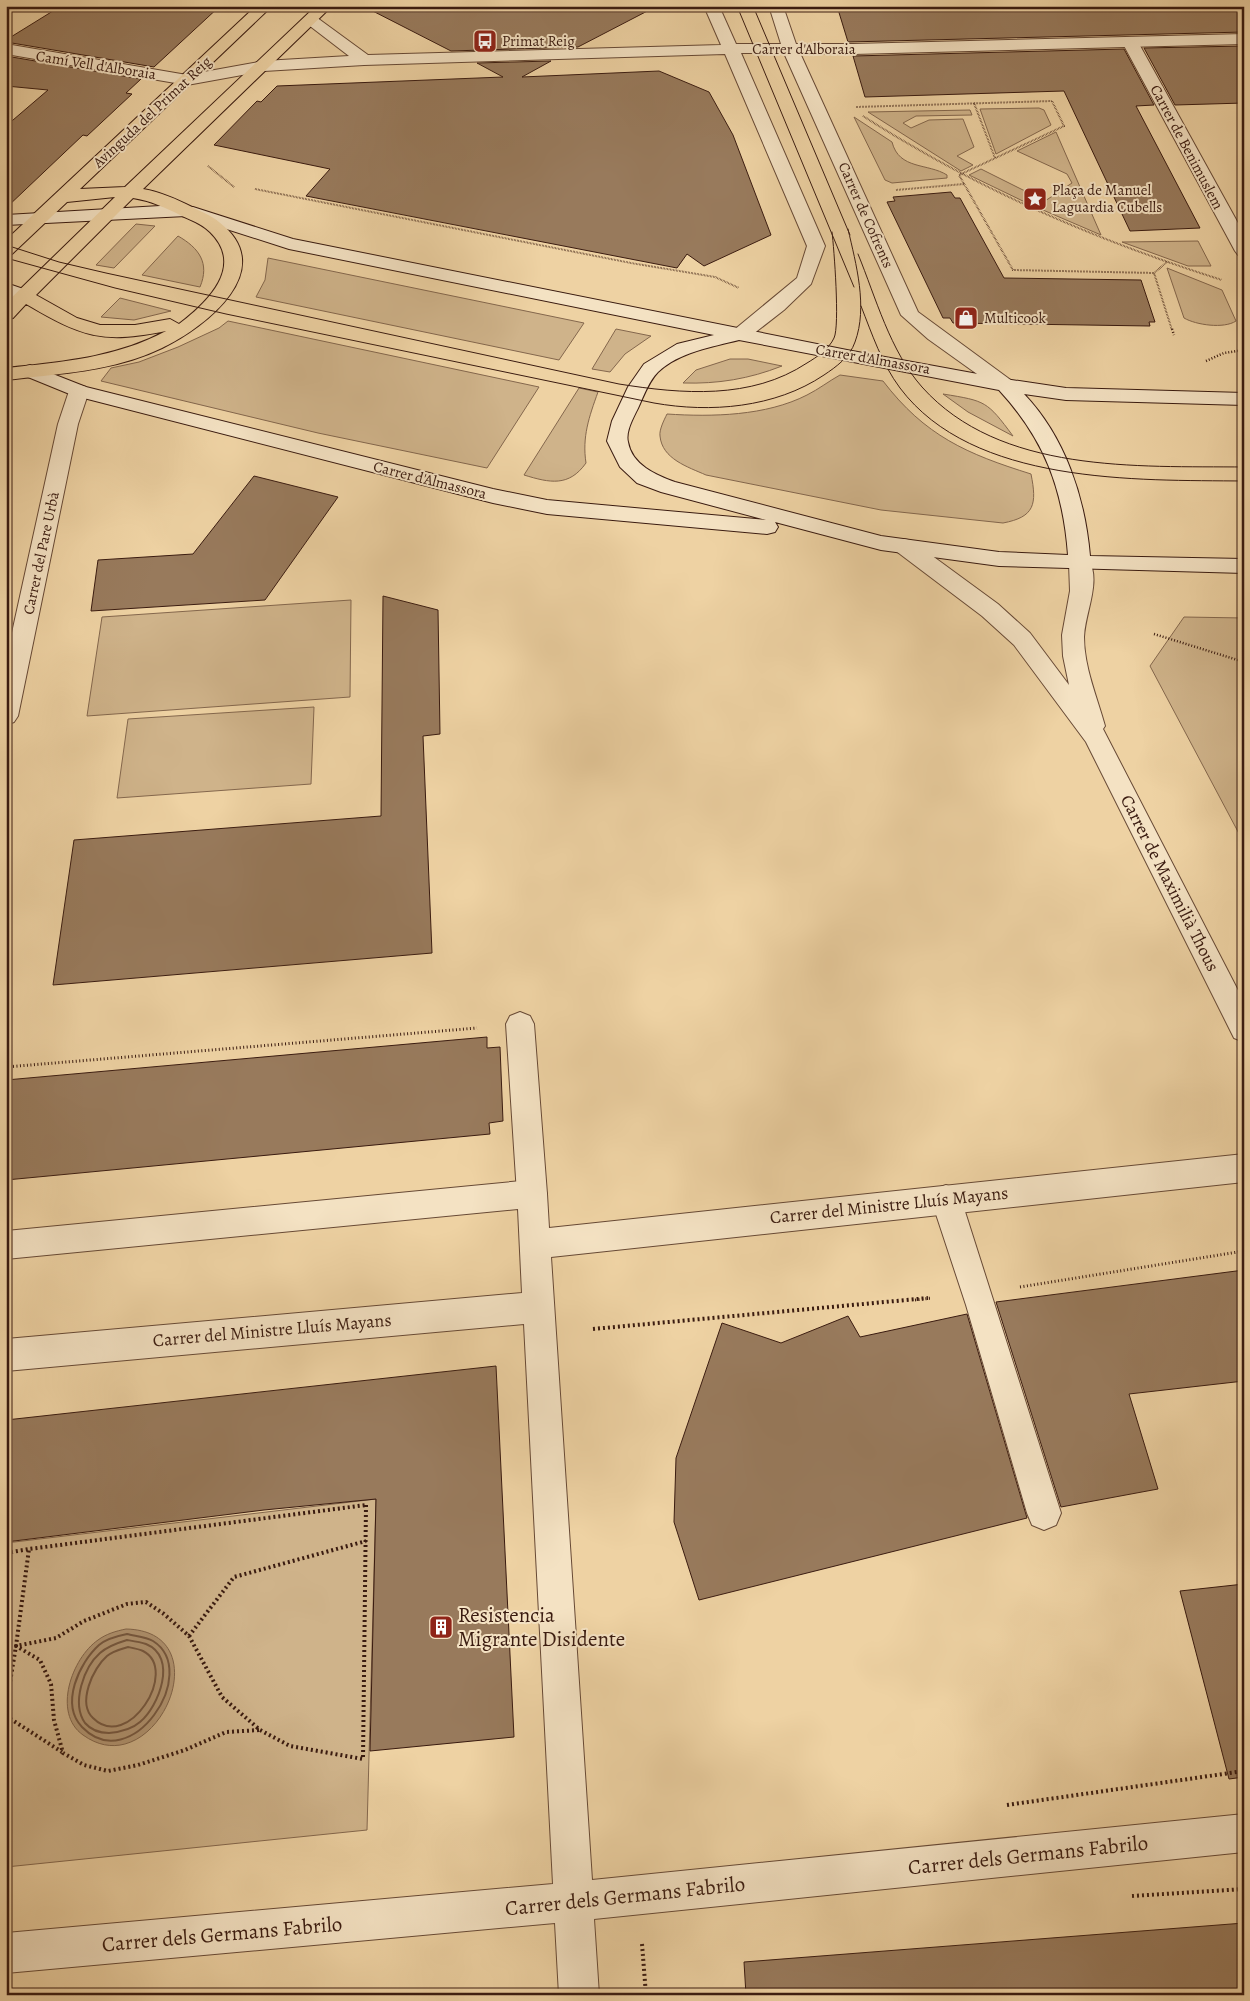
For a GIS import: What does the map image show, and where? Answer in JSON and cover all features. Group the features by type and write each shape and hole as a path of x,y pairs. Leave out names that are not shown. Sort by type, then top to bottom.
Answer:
{"main road":[{"name":"Avinguda del Primat Reig","path":"6,250 265,6"},
{"path":"6,314 107,214 264,66 324,6"},
{"path":"6,374 93,362 125,355 172,336 220,298 230,282 235,262 230,244 217,229 161,198 130,192 97,192 62,198"},
{"path":"25,296 77,325 112,332 139,332 194,320"},
{"path":"6,354 30,372"}],"street":[{"path":"711,6 732,50 816,246 805,280 777,306 741,334"},
{"name":"Carrer de Cofrents","path":"776,6 790,48 910,315 934,335 1004,384"},
{"path":"311,20 364,60"},
{"name":"Carrer d'Alboraia","path":"187,80 264,66 364,60 790,48 853,50 1244,39"},
{"name":"Carrer de Benimuslem","path":"1130,42 1244,251"},
{"name":"Camí Vell d'Alboraia","path":"6,49 187,80"},
{"path":"6,220 187,211"},
{"name":"Carrer d'Almassora","path":"187,211 289,244 847,356 1004,384 1066,394 1244,399"},
{"path":"6,288 25,296"},
{"name":"Carrer d'Almassora","path":"741,334 684,348 651,368 638,387 622,421 618,441 627,462 644,478 668,487 841,533 904,546 999,559 1080,563 1244,566"},
{"name":"Carrer d'Almassora","path":"30,372 79,391 483,494 547,507 841,533"},
{"path":"1004,384 1032,416 1062,472 1070,491 1078,529 1080,563"},
{"name":"Carrer del Pare Urbà","path":"6,716 68,424 79,391"},
{"name":"Carrer de Maximilià Thous","path":"904,546 990,610 1022,639 1096,737 1244,1030"},
{"name":"Carrer de Maximilià Thous","path":"1080,563 1083,577 1082,594 1073,637 1096,737"},
{"path":"520,1024 539,1307 579,1995"},
{"name":"Carrer del Ministre Lluís Mayans","path":"535,1244 1244,1168"},
{"path":"6,1245 532,1194"},
{"path":"946,1199 1044,1513"},
{"name":"Carrer del Ministre Lluís Mayans","path":"6,1355 539,1307"},
{"name":"Carrer dels Germans Fabrilo","path":"6,1953 574,1902 1244,1833"}],"path":[{"path":"958,175 1064,126 1052,101 850,107 958,175 1042,215 1167,262 1230,283"},
{"path":"974,103 995,158"},
{"path":"958,175 1013,270 1154,273 1167,262"},
{"path":"887,191 964,184"},
{"path":"256,190 631,263 715,277 742,290"},
{"path":"1154,273 1174,335"},
{"path":"1203,362 1224,354 1244,350"},
{"path":"1154,634 1244,662"},
{"path":"6,1067 520,1024"},
{"path":"593,1328 979,1301 1244,1251"},
{"path":"6,1553 366,1506 363,1759 290,1746 260,1730 222,1697 190,1636 164,1614 146,1602 127,1604 108,1611 84,1621 56,1638 16,1646"},
{"path":"190,1636 234,1577 366,1541"},
{"path":"6,1706 29,1550"},
{"path":"16,1646 40,1660 51,1684 54,1720 63,1753"},
{"path":"6,1716 84,1765 108,1771 138,1765 185,1750 226,1732 260,1730"}],"shaded area":[{"path":"1039,108 1044,110 1051,125 996,154 980,109"},
{"path":"970,110 972,115 916,116 903,123 911,128 929,120 963,119 974,147 957,156 973,165 961,171 868,112"},
{"path":"854,117 892,142 896,151 907,162 939,171 947,175 947,178 892,183 885,180"},
{"path":"1056,132 1101,235 1036,207 1072,183 1067,174 1017,151"},
{"path":"981,169 1037,197 1027,203 969,175"},
{"path":"136,224 155,226 114,268 96,265"},
{"path":"178,236 192,246 201,257 204,271 200,287 142,275"},
{"path":"1198,241 1211,266 1188,266 1122,242"},
{"path":"268,258 584,323 559,360 256,297 265,280"},
{"path":"1167,268 1222,290 1236,321 1224,325 1210,325 1196,323 1184,318"},
{"path":"120,298 171,311 134,320 101,317"},
{"path":"228,321 539,387 487,468 318,433 101,381 111,368 139,362 178,347 219,328"},
{"path":"616,329 651,336 625,354 610,372 592,369"},
{"path":"730,359 748,359 782,366 733,380 709,383 683,383 696,370"},
{"path":"840,375 883,381 915,416 949,441 987,459 1031,474 1034,493 1028,513 1003,523 881,510 706,475 677,461 666,451 662,444 660,431 667,414 720,415 757,411 791,402 807,395"},
{"path":"579,388 598,392 589,419 586,436 586,463 573,476 558,481 542,480 524,475"},
{"path":"943,394 984,404 991,409 1013,436 968,412"},
{"path":"351,600 350,697 87,716 102,617"},
{"path":"1184,617 1244,618 1244,843 1150,666"},
{"path":"314,707 311,784 117,798 128,719"},
{"path":"376,1499 367,1830 6,1867 6,1543"}],"water":[{"path":"126,1629 155,1636 171,1654 174,1677 168,1702 154,1725 134,1741 110,1745 83,1735 74,1725 69,1713 67,1700 74,1672 80,1659 89,1648 104,1636"}],"building":[{"path":"61,6 220,6 154,67 6,42 6,40"},
{"path":"363,6 657,6 578,47 451,51"},
{"path":"837,6 873,6 888,11 1016,8 1015,6 1244,6 1244,32 848,42"},
{"path":"1244,46 1244,103 1175,105 1144,48"},
{"path":"1124,49 1154,105 1136,106 1200,228 1130,231 1064,91 865,97 853,56"},
{"path":"6,56 141,79 126,93 132,94 87,136 83,135 6,208 6,126 48,90 6,86"},
{"path":"551,61 522,77 659,71 709,92 733,135 771,235 704,266 687,254 677,268 306,196 330,169 214,145 257,101 261,102 277,86 503,77 477,63"},
{"path":"951,192 955,198 960,198 1004,278 1141,280 1155,322 1149,322 1150,326 953,323 950,318 943,318 887,202 895,201 893,197"},
{"path":"254,476 338,497 265,600 91,611 98,560 193,554"},
{"path":"383,596 438,610 440,734 423,736 432,953 53,985 74,840 381,816"},
{"path":"487,1037 487,1048 500,1047 503,1121 489,1123 490,1134 6,1180 6,1080"},
{"path":"1244,1270 1244,1381 1129,1394 1158,1489 1061,1507 996,1302"},
{"path":"967,1314 1027,1518 699,1600 674,1522 676,1458 722,1323 781,1343 848,1316 860,1337"},
{"name":"Resistencia Migrante Disidente","path":"496,1366 514,1737 370,1751 376,1499 264,1510 6,1542 6,1420"},
{"path":"1244,1584 1244,1777 1229,1779 1180,1591"},
{"path":"1244,1923 1244,1995 746,1995 744,1962"}],"tram line":[{"path":"737,6 832,235"},
{"path":"753,6 849,232"},
{"path":"849,232 857,271 861,306"},
{"path":"6,245 59,262 106,273 619,384 691,392 740,389 763,383 785,375 807,363 826,349 832,342 836,331 837,303 832,235"},
{"path":"832,235 854,287"},
{"path":"858,254 892,341 911,373 922,387 954,415 990,436 1030,450 1072,459 1116,464 1244,467"},
{"path":"6,258 115,288 226,314 675,406 719,407 742,405 785,395 805,386 838,365 850,352 859,329 861,306"},
{"path":"861,306 873,338 900,388 931,420 969,443 1012,460 1059,471 1155,480 1244,481"}],"place":[{"name":"Primat Reig","path":"485,41"},
{"name":"Plaça de Manuel Laguardia Cubells","path":"1035,199"},
{"name":"Multicook","path":"966,318"},
{"name":"Resistencia Migrante Disidente","path":"441,1627"}]}
